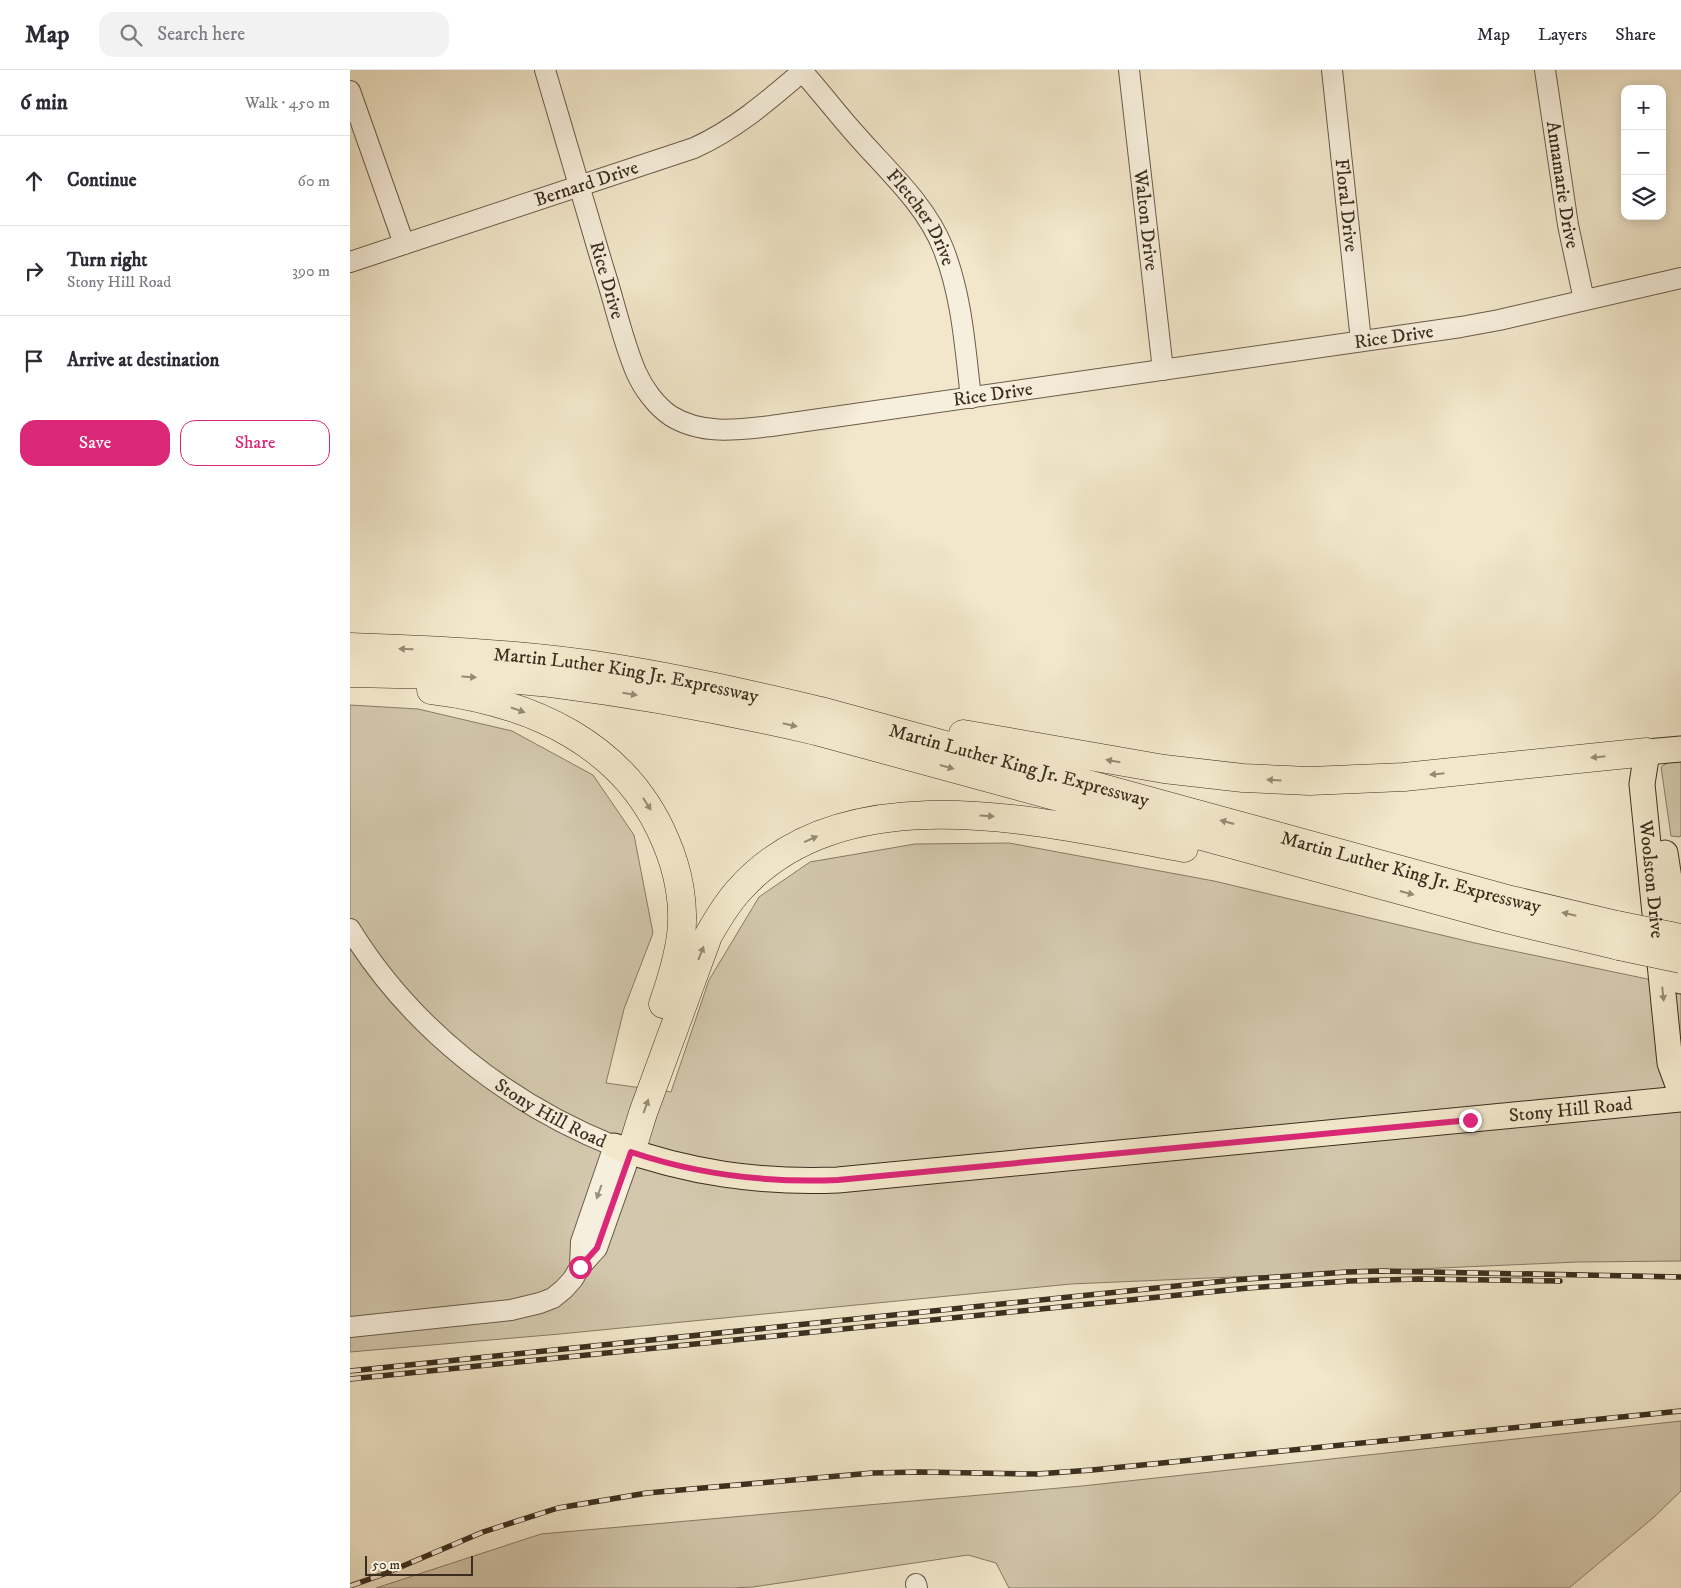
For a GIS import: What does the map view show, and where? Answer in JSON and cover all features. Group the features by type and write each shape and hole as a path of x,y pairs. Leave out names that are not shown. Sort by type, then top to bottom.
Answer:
{"highway":[{"name":"Martin Luther King Jr. Expressway","path":"350,648 452,651 559,660 665,677 821,711 1507,899 1618,935 1681,959"},
{"name":"Martin Luther King Jr. Expressway","path":"350,674 434,675 548,683 713,708 816,731 1502,918 1618,935 1681,938"},
{"path":"350,681 462,695 514,708 556,725 594,747 611,762 640,792 652,812 672,855 677,877 681,933 673,976 626,1107 623,1149"},
{"path":"769,699 1125,763 1205,774 1277,780 1372,780 1647,752"},
{"path":"623,1149 643,1113 700,955 716,921 739,889 754,874 787,851 826,832 867,821 889,818 941,815 995,816 1360,880"}],"main road":[{"path":"1647,752 1681,749"},
{"name":"Woolston Drive","path":"1647,752 1658,782 1666,865 1673,904 1681,981"},
{"name":"Woolston Drive","path":"1647,752 1642,784 1670,1062 1681,1093"},
{"name":"Woolston Drive","path":"1673,904 1677,867 1681,853"},
{"name":"Stony Hill Road","path":"623,1149 676,1165 727,1176 781,1180 828,1180 1681,1099"}],"street":[{"name":"Rice Drive","path":"545,70 620,327 636,373 660,408 671,416 698,428 736,430 1361,341 1499,320 1681,279"},
{"name":"Bernard Drive","path":"350,262 694,148 728,131 761,107 803,70"},
{"name":"Fletcher Drive","path":"803,70 853,132 916,204 932,226 942,247 956,290 971,398"},
{"name":"Walton Drive","path":"1129,70 1163,370"},
{"name":"Floral Drive","path":"1332,70 1361,341"},
{"name":"Annamarie Drive","path":"1545,70 1568,224 1584,300"},
{"path":"350,91 404,244"},
{"name":"Stony Hill Road","path":"350,929 391,986 418,1016 460,1055 533,1108 586,1135 623,1149"},
{"path":"350,1327 490,1313 526,1307 553,1298 573,1279 580,1267 597,1248 623,1149"}],"shaded area":[{"path":"350,705 418,709 512,731 593,775 634,835 653,933 624,1009 606,1083 671,1092 709,980 759,897 810,862 915,844 1009,843 1214,881 1475,943 1681,986 1681,1261 1578,1262 1071,1284 560,1334 350,1352"},
{"path":"1681,760 1680,837 1671,836 1661,767 1669,762"},
{"path":"1681,1421 1681,1491 1653,1518 1569,1588 1009,1588 996,1563 968,1555 753,1587 376,1588 541,1534 1082,1486"}],"railway":[{"path":"350,1371 1234,1280 1347,1272 1381,1271 1681,1277"},
{"path":"350,1379 1248,1288 1349,1281 1419,1279 1560,1281"},
{"path":"350,1586 384,1574 483,1532 558,1508 647,1493 872,1473 1037,1474 1092,1470 1681,1411"}],"route":[{"path":"580,1267 597,1248 631,1152 655,1160 727,1176 753,1179 838,1180 1470,1120"}]}
